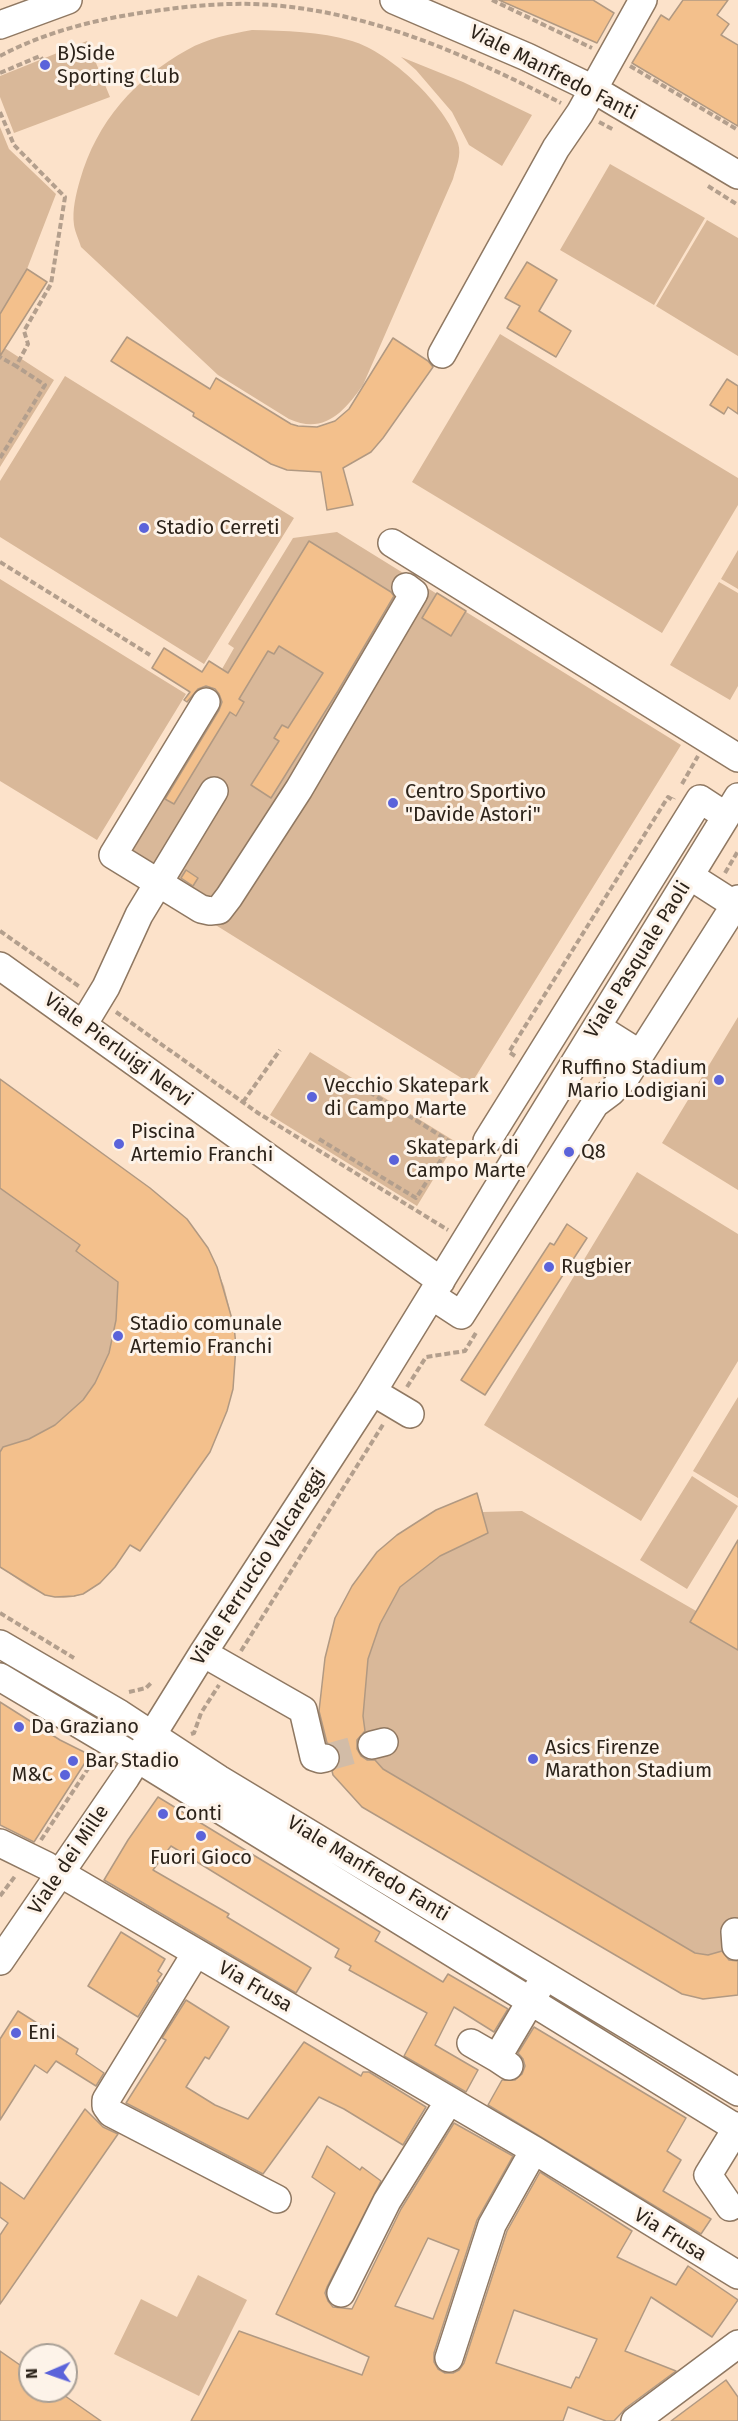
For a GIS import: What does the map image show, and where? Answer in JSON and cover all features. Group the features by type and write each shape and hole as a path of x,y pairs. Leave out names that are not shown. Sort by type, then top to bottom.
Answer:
{"street":[{"path":"0,25 68,0"},
{"name":"Viale Manfredo Fanti","path":"394,0 527,57 593,89 738,175"},
{"path":"442,354 556,148 580,113 643,0"},
{"path":"392,543 738,758"},
{"path":"206,702 113,855 201,909 210,911 219,910 230,897 299,789 414,593 406,587"},
{"path":"83,1024 99,1000 139,915 214,791"},
{"path":"488,1141 700,799 732,806"},
{"name":"Viale Pasquale Paoli","path":"386,1403 437,1288 732,806"},
{"path":"479,1220 510,1238 736,902 690,876"},
{"name":"Viale Pierluigi Nervi","path":"0,966 83,1024 437,1288 461,1315 510,1238"},
{"path":"573,1066 611,1090"},
{"path":"573,1066 611,1090"},
{"path":"573,1066 611,1090"},
{"name":"Viale Ferruccio Valcareggi","path":"152,1736 203,1653 386,1403"},
{"name":"Viale Manfredo Fanti","path":"0,1644 120,1714 219,1779 738,2092"},
{"path":"203,1653 303,1710 310,1748 314,1756 320,1759 326,1758"},
{"path":"0,1677 138,1759 738,2128 708,2175 730,2207"},
{"path":"138,1759 152,1736"},
{"name":"Viale dei Mille","path":"0,1934 39,1865 111,1773 138,1759"},
{"name":"Via Frusa","path":"0,1843 196,1953 449,2101 738,2275"},
{"name":"Viale dei Mille","path":"0,1961 39,1865"},
{"path":"372,1904 386,1880"},
{"path":"196,1953 106,2100 106,2106 111,2113 277,2199"},
{"path":"471,2043 503,2062 530,2001 546,1976"},
{"path":"341,2293 387,2201 449,2101"},
{"path":"449,2358 492,2225 534,2151"},
{"path":"635,2421 738,2344"}],"path":[{"path":"492,0 596,50 598,45"},
{"path":"0,56 71,27 125,15 186,6 250,2 326,13 413,36 473,61 615,131"},
{"path":"0,73 40,56 42,59"},
{"path":"629,63 738,130"},
{"path":"0,112 14,145 65,198 51,284 24,331 28,344 16,366"},
{"path":"698,180 738,205"},
{"path":"0,357 45,385 0,458"},
{"path":"0,562 150,655"},
{"path":"510,1064 515,1056 509,1052 668,796 673,800 699,754 706,758"},
{"path":"0,931 243,1102 423,1215"},
{"path":"243,1102 280,1050"},
{"path":"354,1083 452,1143 411,1208"},
{"path":"417,1121 428,1103"},
{"path":"319,1139 416,1198"},
{"path":"194,1733 201,1713 230,1668 386,1403"},
{"path":"0,1613 78,1661"},
{"path":"123,1690 133,1692 152,1682"},
{"path":"0,1894 39,1865 93,1761 98,1759"},
{"path":"0,1894 39,1865"}],"shaded area":[{"path":"252,30 328,35 352,41 383,56 415,82 429,97 452,128 459,148 453,179 363,385 340,412 323,422 313,424 289,419 218,375 81,247 74,225 76,196 87,159 120,104 151,74 187,50 211,39"},
{"path":"87,41 110,97 14,133 0,97 0,76"},
{"path":"401,57 463,82 532,115 502,166 469,145 452,112 416,70"},
{"path":"0,127 9,149 56,194 27,269 0,314"},
{"path":"610,164 705,218 654,305 560,250"},
{"path":"707,220 738,238 738,356 656,306"},
{"path":"500,334 738,478 738,505 662,633 412,482"},
{"path":"0,345 54,380 0,467"},
{"name":"Stadio Cerreti","path":"65,376 294,518 204,664 0,537 0,481"},
{"name":"Centro Sportivo \"Davide Astori\"","path":"337,532 681,745 471,1084 169,896 98,855 170,737 212,700 220,687 214,683 234,648 228,644 293,538"},
{"path":"738,550 738,589 721,579"},
{"path":"0,579 186,694 97,840 0,781"},
{"path":"719,582 738,593 738,686 730,700 670,665"},
{"name":"Ruffino Stadium Mario Lodigiani","path":"738,1017 738,1190 662,1143"},
{"name":"Skatepark di Campo Marte","path":"310,1052 456,1142 417,1206 270,1115"},
{"name":"Stadio comunale Artemio Franchi","path":"0,1079 177,1210 208,1248 224,1286 234,1326 236,1347 233,1389 210,1452 140,1551 130,1545 114,1567 95,1586 72,1597 59,1598 44,1594 0,1567"},
{"path":"637,1172 738,1234 738,1361 641,1521 484,1425"},
{"path":"738,1397 738,1498 693,1471"},
{"path":"692,1476 738,1506 687,1589 640,1560"},
{"name":"Asics Firenze Marathon Stadium","path":"477,1493 483,1512 522,1511 738,1635 738,1995 703,1999 682,1994 362,1807 333,1775 324,1743 319,1711 377,1552 424,1518"},
{"path":"198,2275 247,2300 199,2396 114,2354 141,2299 177,2317"}],"building":[{"path":"499,0 593,0 614,13 597,43"},
{"path":"683,0 728,0 717,15 729,24 721,35 738,45 738,126 632,63 661,15 669,20"},
{"path":"527,262 557,280 539,311 571,331 556,357 507,328 520,306 505,298"},
{"path":"27,269 47,282 0,356 0,314"},
{"path":"127,337 210,389 216,378 291,424 298,426 317,427 335,421 349,409 393,338 428,361 433,367 371,452 343,468 353,505 327,510 321,472 287,470 271,464 193,416 194,413 111,361"},
{"path":"727,379 738,386 738,414 728,407 724,414 710,405"},
{"path":"309,541 394,596 271,798 251,785 279,741 274,738 282,725 288,728 323,673 279,646 274,654 268,651 239,699 244,702 236,716 230,712 174,804 165,799 222,702 215,689 206,686 198,689 187,702 184,700 190,692 152,668 164,648 202,672 209,661 228,673"},
{"path":"437,593 466,611 451,636 422,618"},
{"path":"186,870 198,878 193,886 181,878"},
{"name":"Stadio comunale Artemio Franchi","path":"0,1079 150,1188 187,1219 208,1248 217,1267 234,1326 236,1346 233,1389 227,1411 210,1452 140,1551 130,1545 115,1567 100,1583 83,1594 74,1596 45,1595 0,1567 0,1452 3,1447 29,1439 55,1425 83,1400 95,1383 109,1353 116,1320 118,1282 76,1251 80,1245 0,1188"},
{"path":"567,1224 587,1238 485,1395 461,1380 550,1243 554,1245"},
{"path":"477,1493 488,1533 440,1556 400,1587 380,1624 368,1659 363,1716 365,1731 357,1740 357,1749 367,1760 375,1760 383,1769 695,1953 708,1955 722,1951 729,1960 738,1961 738,1995 703,1999 682,1994 362,1807 333,1775 332,1771 340,1764 340,1754 336,1747 327,1743 319,1711 325,1658 335,1618 352,1586 377,1552 397,1535 436,1510"},
{"path":"738,1540 738,1650 690,1622"},
{"path":"0,1702 60,1740 90,1755 34,1842 0,1825"},
{"path":"158,1797 380,1932 375,1941 443,1982 448,1974 508,2009 494,2032 454,2007 435,2045 478,2070 466,2092 404,2056 427,2013 349,1970 351,1966 335,1957 339,1949 171,1846 153,1870 229,1914 227,1917 311,1968 296,1993 104,1880"},
{"path":"121,1932 165,1959 158,1971 162,1974 157,1981 159,1983 138,2017 88,1986"},
{"path":"186,2000 229,2027 209,2059 205,2057 186,2087 215,2105 248,2119 304,2042 361,2076 363,2072 369,2072 426,2107 403,2145 344,2109 319,2097 263,2174 126,2103 166,2040 162,2038"},
{"path":"18,2011 78,2049 76,2054 104,2073 96,2086 56,2061 47,2073 35,2065 0,2120 0,2039"},
{"path":"534,2027 686,2118 667,2151 681,2160 663,2191 711,2219 701,2234 488,2105 502,2080 515,2080 522,2074 525,2066 518,2053"},
{"path":"85,2109 103,2127 118,2134 0,2304 0,2235 8,2223 0,2217 0,2182 24,2199"},
{"path":"454,2123 513,2156 477,2220 434,2353 434,2362 438,2369 445,2373 459,2370 464,2363 507,2231 540,2172 632,2231 617,2257 676,2285 688,2266 738,2300 712,2337 651,2297 625,2351 676,2371 626,2408 614,2421 606,2421 568,2407 563,2421 191,2421 239,2331 362,2375 369,2357 276,2314 335,2193 312,2177 327,2146 360,2170 362,2167 381,2181 327,2287 325,2293 333,2307 352,2309 401,2209","holes":["428,2238 459,2250 433,2319 395,2306","514,2310 597,2339 579,2378 576,2377 571,2388 496,2363"]},
{"path":"0,2351 18,2364 18,2403 75,2403 101,2421 0,2421"},
{"path":"726,2380 738,2397 738,2421 671,2421"}],"tunnel":[{"path":"325,1758 372,1745"}],"place":[{"name":"B)Side Sporting Club","path":"45,65"},
{"name":"Stadio Cerreti","path":"144,528"},
{"name":"Centro Sportivo \"Davide Astori\"","path":"393,803"},
{"name":"Ruffino Stadium Mario Lodigiani","path":"719,1080"},
{"name":"Vecchio Skatepark di Campo Marte","path":"312,1097"},
{"name":"Piscina Artemio Franchi","path":"119,1144"},
{"name":"Q8","path":"569,1152"},
{"name":"Skatepark di Campo Marte","path":"394,1160"},
{"name":"Rugbier","path":"549,1267"},
{"name":"Stadio comunale Artemio Franchi","path":"118,1336"},
{"name":"Da Graziano","path":"19,1727"},
{"name":"Asics Firenze Marathon Stadium","path":"533,1759"},
{"name":"Bar Stadio","path":"73,1761"},
{"name":"M&C","path":"65,1775"},
{"name":"Conti","path":"163,1814"},
{"name":"Fuori Gioco","path":"201,1836"},
{"name":"Eni","path":"16,2033"}]}
